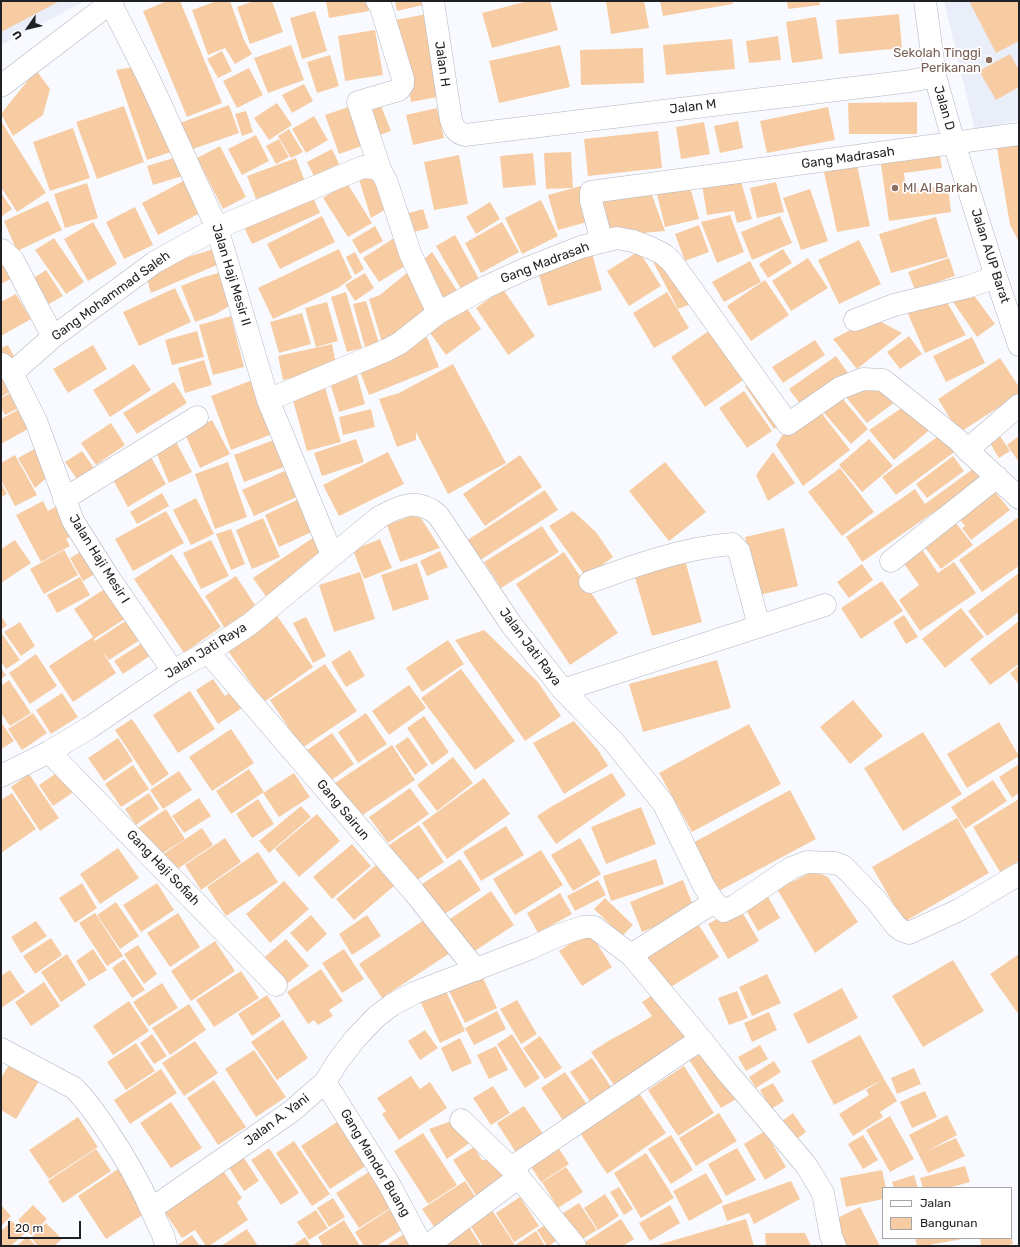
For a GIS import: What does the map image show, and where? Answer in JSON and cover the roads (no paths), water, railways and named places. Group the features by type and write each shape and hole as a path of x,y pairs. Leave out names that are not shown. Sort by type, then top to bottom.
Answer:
{"street":[{"path":"377,1 380,4 403,79 403,84 399,90 358,102 410,253 438,313"},
{"name":"Jalan H","path":"433,1 449,110 454,127"},
{"name":"Jalan D","path":"926,1 936,76 954,143"},
{"path":"1,86 112,2"},
{"name":"Jalan Haji Mesir II","path":"112,2 217,228 268,400 332,555"},
{"name":"Jalan M","path":"454,127 460,134 465,134 911,81 936,76"},
{"path":"954,143 1019,134"},
{"name":"Gang Madrasah","path":"268,400 387,350 400,343 438,313 486,287 525,269 581,248 602,242 591,201 591,192 954,143"},
{"name":"Jalan AUP Barat","path":"954,143 1019,345"},
{"name":"Gang Mohammad Saleh","path":"7,368 53,337 155,262 217,228 363,167 374,168 381,172"},
{"path":"602,242 617,238 633,241 652,248 663,254 672,262 788,424 840,388 863,379 883,380 958,440 1019,498"},
{"path":"1,250 13,260 53,337"},
{"path":"855,320 894,305 967,287 996,277"},
{"name":"Jalan Haji Mesir I","path":"7,368 36,421 73,521 173,671"},
{"path":"967,450 1019,405"},
{"path":"64,499 197,417"},
{"path":"891,561 997,477"},
{"name":"Jalan Jati Raya","path":"1,776 49,752 89,728 173,671 208,652 250,624 378,518 395,509 412,505 424,506 438,515 511,624 563,690 613,741 663,803 704,886 714,902"},
{"path":"590,582 651,560 706,546 732,544 739,551 759,626"},
{"path":"563,690 825,605"},
{"name":"Gang Sairun","path":"208,652 414,892 476,970"},
{"name":"Gang Haji Sofiah","path":"49,752 276,985"},
{"path":"835,1246 831,1236 823,1193 806,1165 631,955 714,902 724,911 730,909 791,868 807,862 835,863 843,866 876,900 896,926 908,933 961,909 1019,874"},
{"name":"Jalan A. Yani","path":"151,1209 292,1111 325,1082 338,1061 355,1039 378,1016 392,1005 414,993 531,948 554,937 583,927 594,927 631,955"},
{"path":"427,1246 515,1172 701,1039"},
{"path":"1,1049 74,1088 82,1096 116,1144 142,1188 163,1235 166,1246"},
{"name":"Gang Mandor Buang","path":"325,1082 389,1184 422,1246"},
{"path":"461,1120 515,1172 575,1246"}],"place":[{"name":"Sekolah Tinggi Perikanan","path":"989,60"},
{"name":"MI Al Barkah","path":"895,188"}]}
